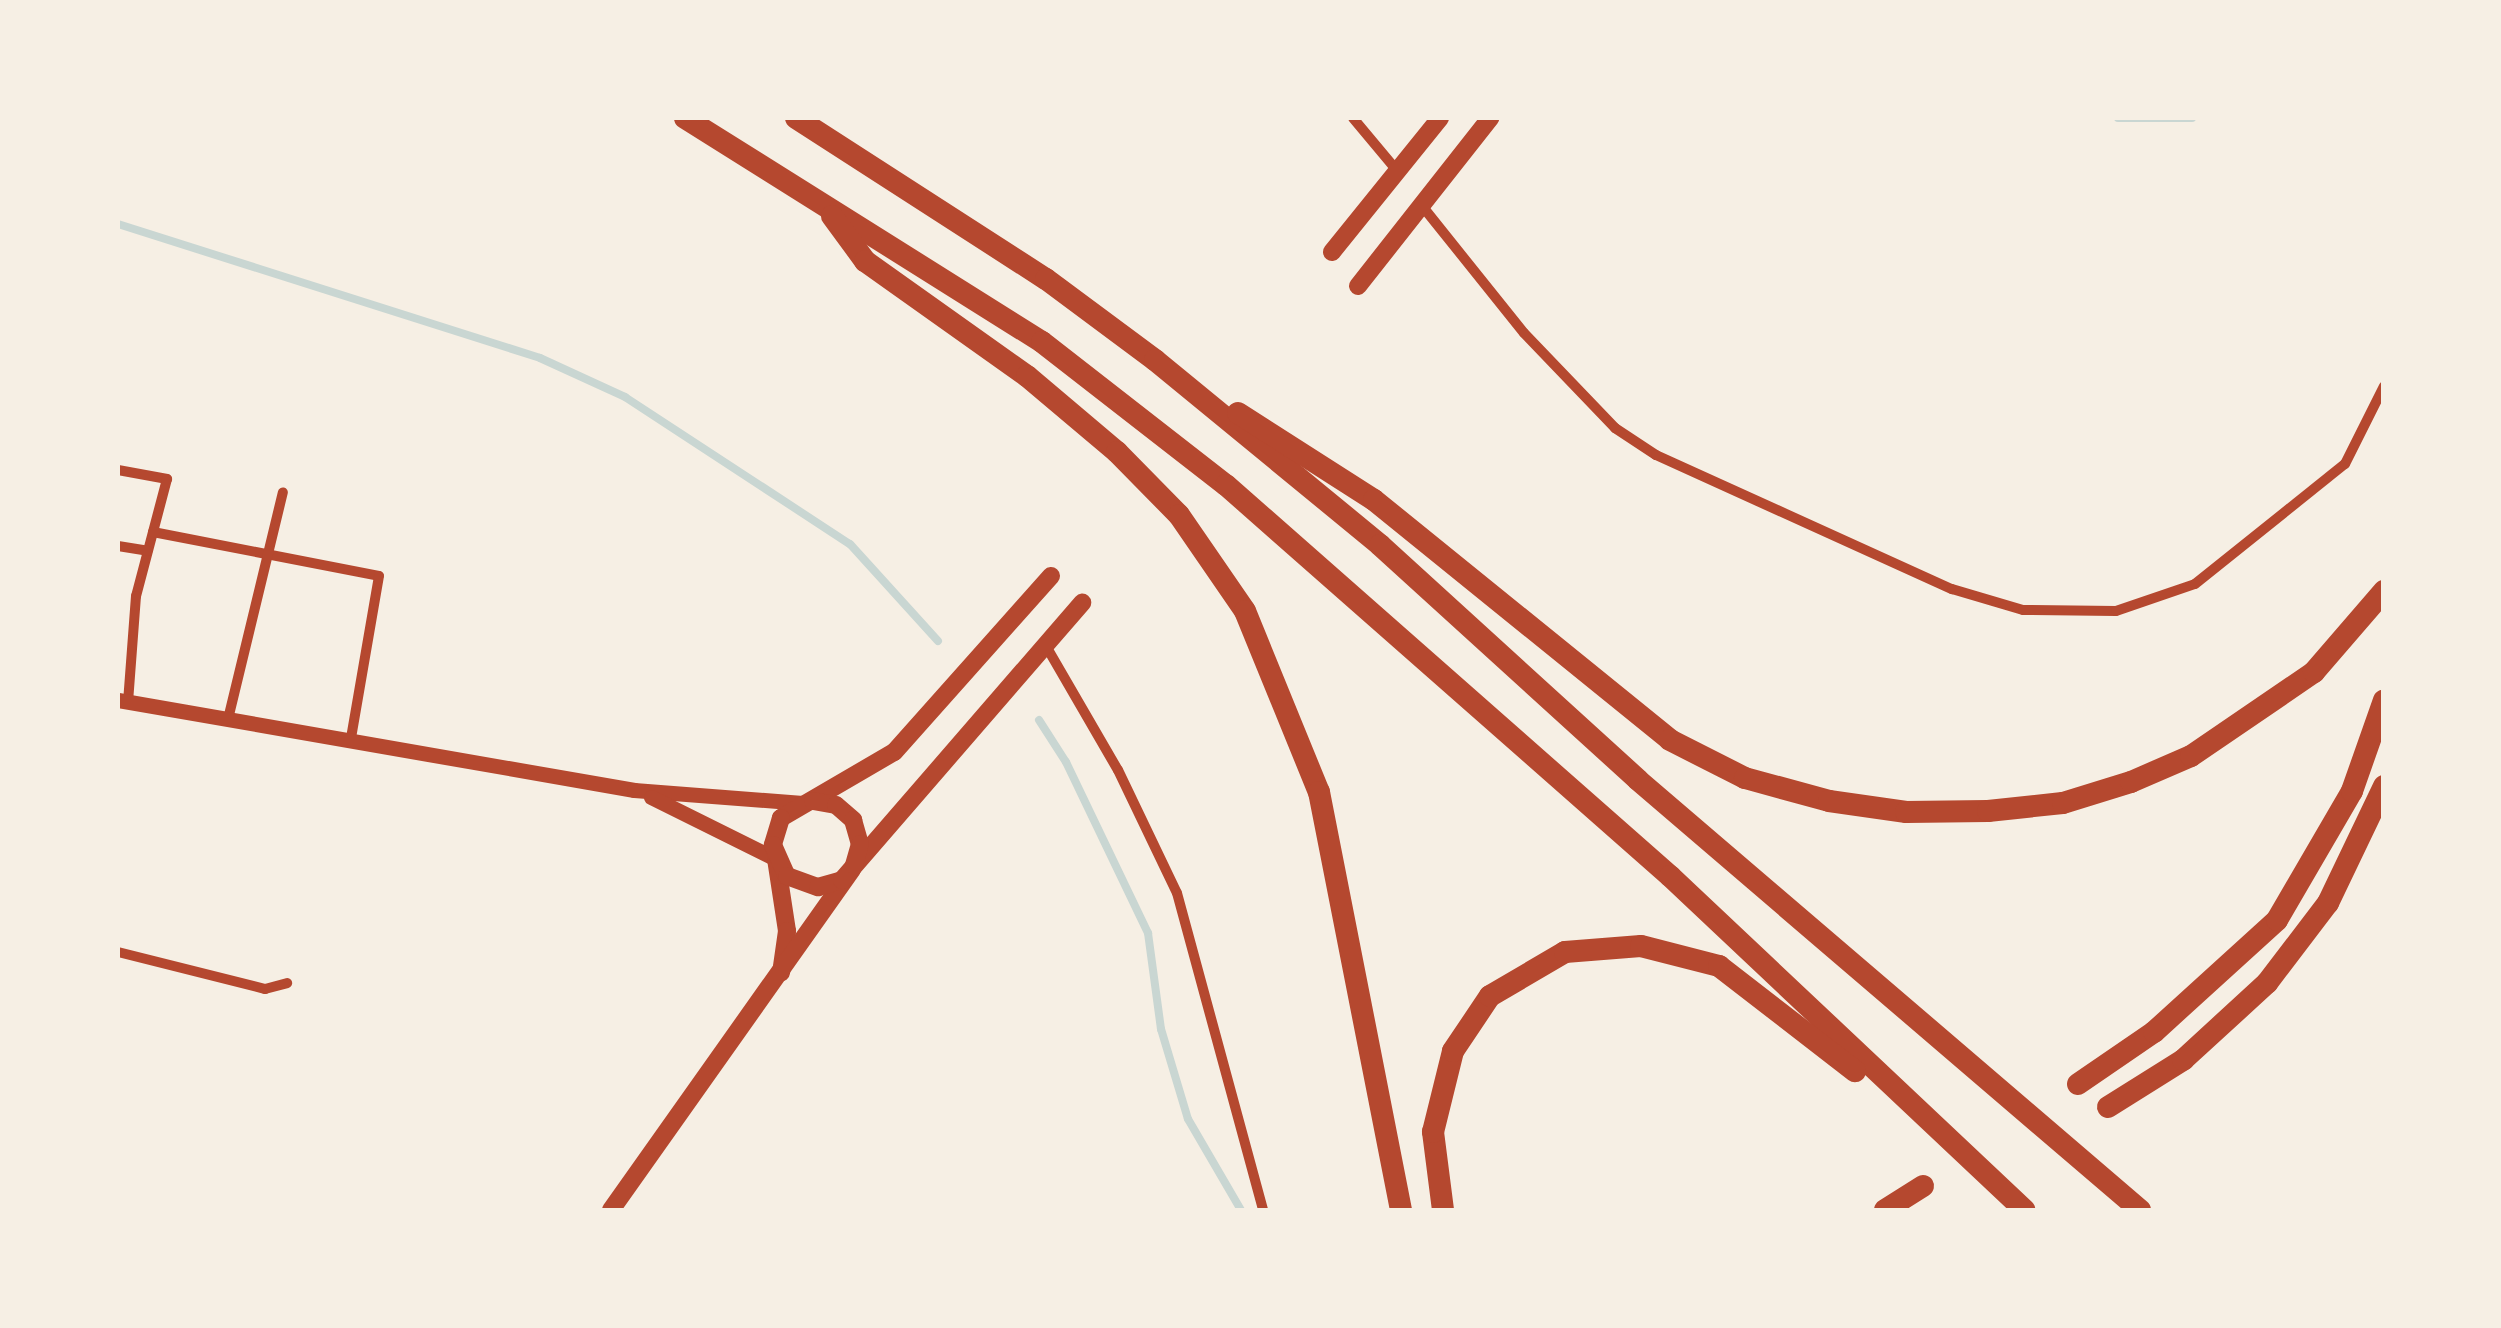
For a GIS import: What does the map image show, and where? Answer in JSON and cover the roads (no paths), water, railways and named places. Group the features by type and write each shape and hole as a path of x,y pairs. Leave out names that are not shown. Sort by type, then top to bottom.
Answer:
{"highway":[{"path":"685,118 1042,342 1226,485 1670,876 2000,1190"},
{"path":"796,118 1046,279 1155,360 1380,545 1638,780 2140,1210"},
{"path":"824,205 865,261 1027,376 1154,488 1244,611 1319,792 1402,1210"},
{"path":"1155,360 1374,500 1670,740 1745,778 1829,801 1906,812 1988,811 2063,803 2131,782 2191,756 2314,672 2384,591"},
{"path":"2078,1084 2154,1032 2278,920 2352,791 2384,700"},
{"path":"2108,1107 2184,1060 2276,972 2328,904 2384,786"},
{"path":"1444,1210 1433,1132 1445,1072 1470,1020 1490,996 1542,961 1612,946 1670,951 1742,980 2024,1210"},
{"path":"1885,1210 1923,1186"}],"main road":[{"path":"1332,252 1440,118"},
{"path":"1358,286 1490,118"},
{"path":"780,978 788,930 775,830 803,802 894,752 1051,576"},
{"path":"610,1210 780,978 852,870 1082,603"},
{"path":"776,860 788,876 806,886 829,886 852,870 860,844 853,820 836,805 803,802"}],"street":[{"path":"1353,118 1399,173"},
{"path":"1423,207 1524,333 1615,428 1656,455 1952,589 2023,610 2116,610 2195,584 2345,464 2384,386"},
{"path":"118,470 167,479 136,596 122,701 229,714 634,790 803,802"},
{"path":"229,714 282,492"},
{"path":"153,532 379,576 351,738"},
{"path":"118,546 148,551"},
{"path":"1046,646 1118,770 1177,894 1264,1210"},
{"path":"634,790 713,823 776,860"},
{"path":"118,952 265,990 287,984"}],"waterway":[{"path":"2118,118 2192,118"},
{"path":"118,224 540,358 625,397 850,544 938,641"},
{"path":"1039,720 1066,762 1148,933 1161,1029 1188,1119 1241,1210"}]}
